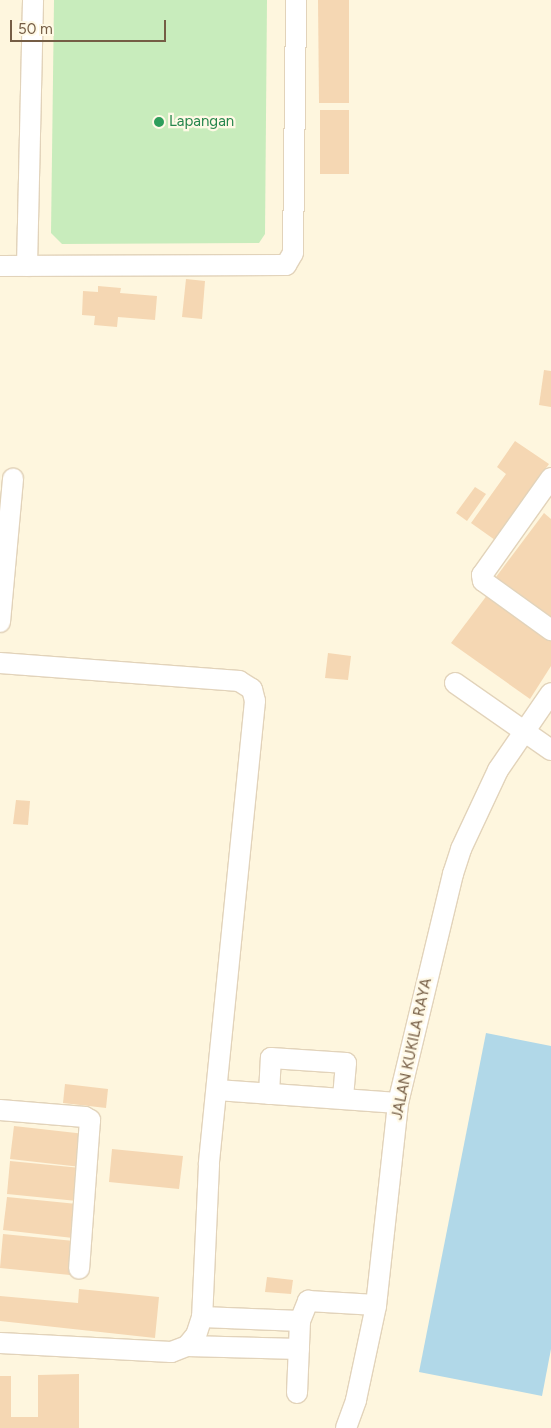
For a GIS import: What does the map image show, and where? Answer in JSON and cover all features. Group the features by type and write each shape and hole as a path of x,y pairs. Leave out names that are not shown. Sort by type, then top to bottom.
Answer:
{"street":[{"path":"27,266 33,0"},
{"path":"0,266 286,265 293,252 296,0"},
{"path":"551,478 543,505 482,575 483,581 551,630"},
{"path":"0,622 13,479"},
{"path":"0,663 239,681 252,689 255,701 209,1165 202,1317 196,1335 187,1346"},
{"path":"455,682 551,750"},
{"name":"JALAN KUKILA RAYA","path":"346,1428 356,1400 376,1305 398,1104 461,849 498,770 551,693"},
{"path":"269,1094 271,1058 346,1063 343,1099"},
{"path":"217,1090 398,1104"},
{"path":"0,1110 85,1117 90,1120 79,1269"},
{"path":"297,1393 300,1321 308,1301 376,1305"},
{"path":"202,1317 300,1321"},
{"path":"0,1343 171,1352 187,1346 299,1349"}],"green space":[{"name":"Lapangan","path":"54,0 267,0 265,234 259,243 62,244 51,233"}],"water":[{"path":"486,1033 551,1046 551,1349 542,1396 419,1372"}],"building":[{"path":"318,0 349,0 349,103 319,103"},
{"path":"320,110 349,110 349,174 320,174"},
{"path":"186,279 205,281 202,319 182,317"},
{"path":"98,286 121,288 120,293 157,296 155,320 118,317 117,327 94,325 95,316 82,315 83,291 98,292"},
{"path":"544,370 551,371 551,407 539,405"},
{"path":"515,441 549,464 495,540 471,523 506,474 497,467"},
{"path":"475,487 486,494 467,521 456,513"},
{"path":"544,513 551,519 551,617 496,577"},
{"path":"491,590 551,637 551,666 530,699 451,643"},
{"path":"328,653 351,656 348,680 325,678"},
{"path":"16,800 30,801 28,825 13,824"},
{"path":"65,1084 108,1089 106,1108 63,1103"},
{"path":"14,1126 85,1134 81,1167 10,1159"},
{"path":"112,1149 183,1156 179,1189 109,1182"},
{"path":"10,1161 81,1168 77,1201 7,1194"},
{"path":"7,1197 77,1204 73,1238 3,1230"},
{"path":"3,1234 74,1241 70,1275 0,1268"},
{"path":"267,1277 293,1280 291,1294 265,1292"},
{"path":"79,1289 159,1297 155,1338 0,1321 0,1296 78,1303"},
{"path":"79,1374 79,1428 0,1428 0,1376 11,1376 11,1417 38,1417 38,1375"}],"place":[{"name":"Lapangan","path":"159,122"}]}
